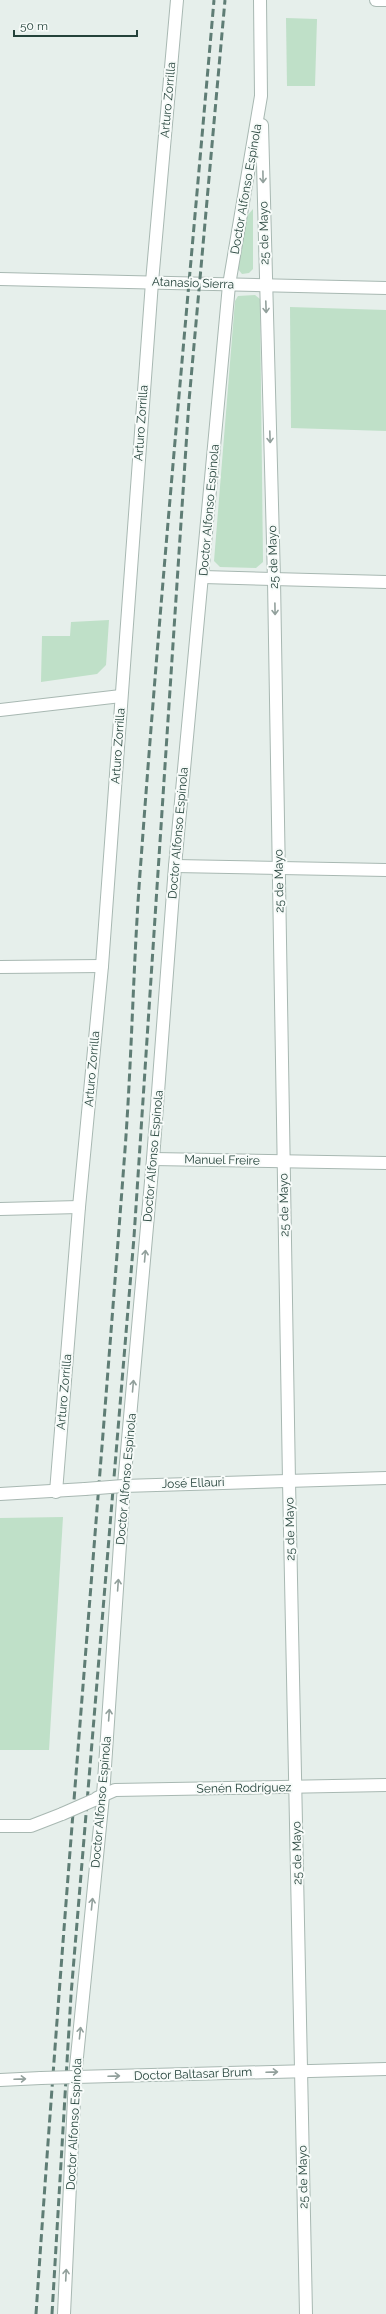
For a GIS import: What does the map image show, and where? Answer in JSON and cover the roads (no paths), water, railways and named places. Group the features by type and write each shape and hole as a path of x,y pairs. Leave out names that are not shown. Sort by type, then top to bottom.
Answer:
{"street":[{"name":"Arturo Zorrilla","path":"56,1492 79,1207 102,966 152,282 177,0"},
{"name":"Doctor Alfonso Espínola","path":"64,2314 76,2077 124,1485 153,1159 175,866 230,284 261,96 260,0"},
{"path":"376,0 386,0"},
{"name":"25 de Mayo","path":"261,96 274,580 283,1161 306,2314"},
{"name":"Atanasio Sierra","path":"0,279 386,288"},
{"path":"203,577 386,582"},
{"path":"0,710 122,696"},
{"path":"175,866 386,870"},
{"path":"0,967 102,966"},
{"name":"Manuel Freire","path":"153,1159 386,1163"},
{"path":"0,1209 79,1207"},
{"name":"José Ellauri","path":"0,1494 56,1492 124,1485 386,1478"},
{"name":"Senén Rodríguez","path":"0,1826 31,1826 115,1790 296,1788 386,1785"},
{"name":"Doctor Baltasar Brum","path":"0,2080 386,2069"}],"railway":[{"path":"36,2314 124,1163 138,898 149,752 214,0"},
{"path":"52,2314 71,1995 134,1237 189,401 225,0"}]}
